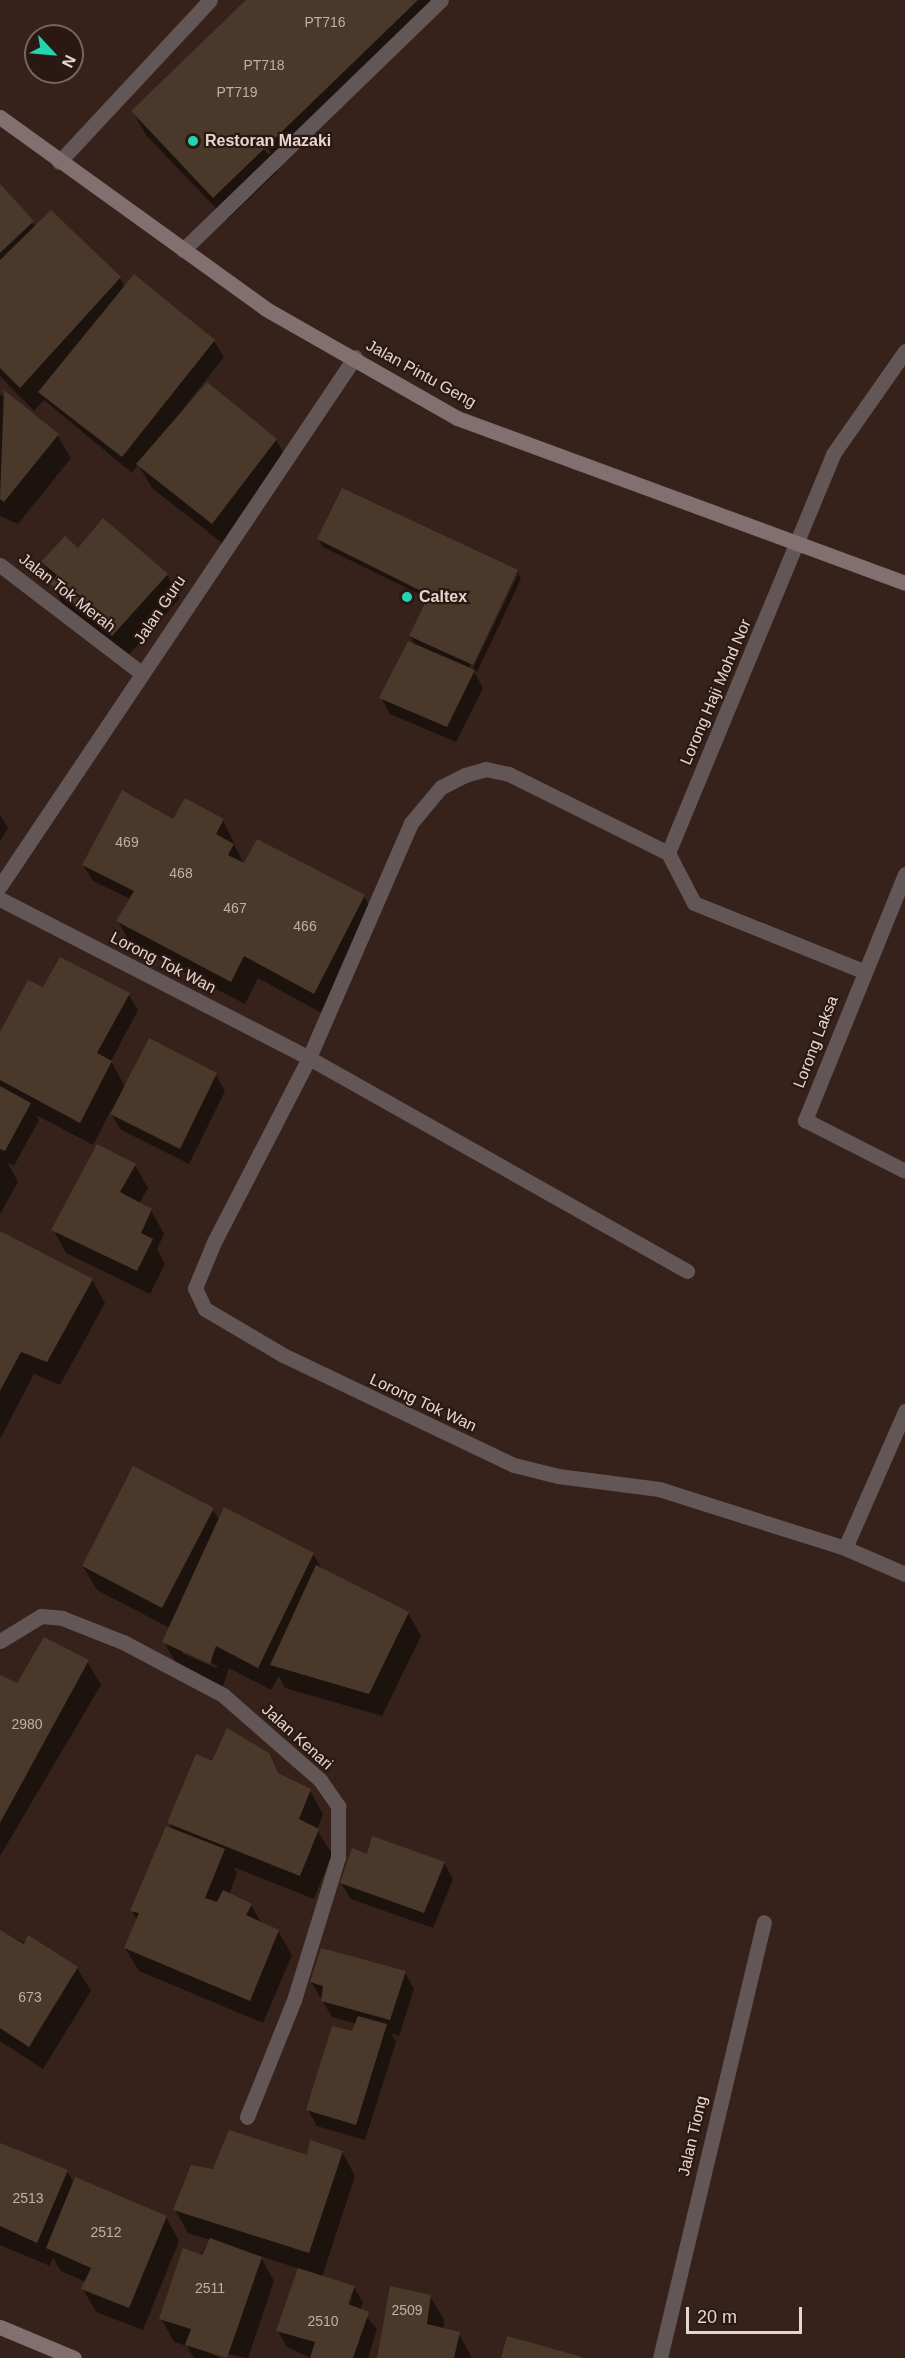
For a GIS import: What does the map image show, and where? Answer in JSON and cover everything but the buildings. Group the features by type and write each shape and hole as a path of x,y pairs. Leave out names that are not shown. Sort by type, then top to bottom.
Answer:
{"main road":[{"name":"Jalan Pintu Geng","path":"0,117 59,162 266,309 355,357 457,417 798,545 905,582"},
{"path":"0,2326 74,2358"}],"street":[{"path":"59,162 210,0"},
{"path":"183,250 441,0"},
{"name":"Lorong Haji Mohd Nor","path":"668,853 798,545 833,454 905,351"},
{"name":"Jalan Guru","path":"0,886 140,672 355,357"},
{"name":"Jalan Tok Merah","path":"0,565 140,672"},
{"path":"309,1059 411,823 441,787 486,769 509,774 668,853 694,903 863,971"},
{"name":"Lorong Laksa","path":"905,874 863,971 805,1120 905,1171"},
{"name":"Lorong Tok Wan","path":"0,899 309,1059 499,1168 687,1271"},
{"name":"Lorong Tok Wan","path":"309,1059 214,1242 195,1288 204,1309 283,1355 514,1465 558,1476 659,1489 845,1548 905,1574"},
{"path":"845,1548 905,1411"},
{"name":"Jalan Kenari","path":"0,1641 41,1616 62,1618 123,1642 223,1695 320,1780 338,1806 338,1857 294,2000 247,2117"},
{"name":"Jalan Tiong","path":"660,2358 764,1923"}],"place":[{"name":"Restoran Mazaki","path":"193,141"},
{"name":"Caltex","path":"407,597"}]}
